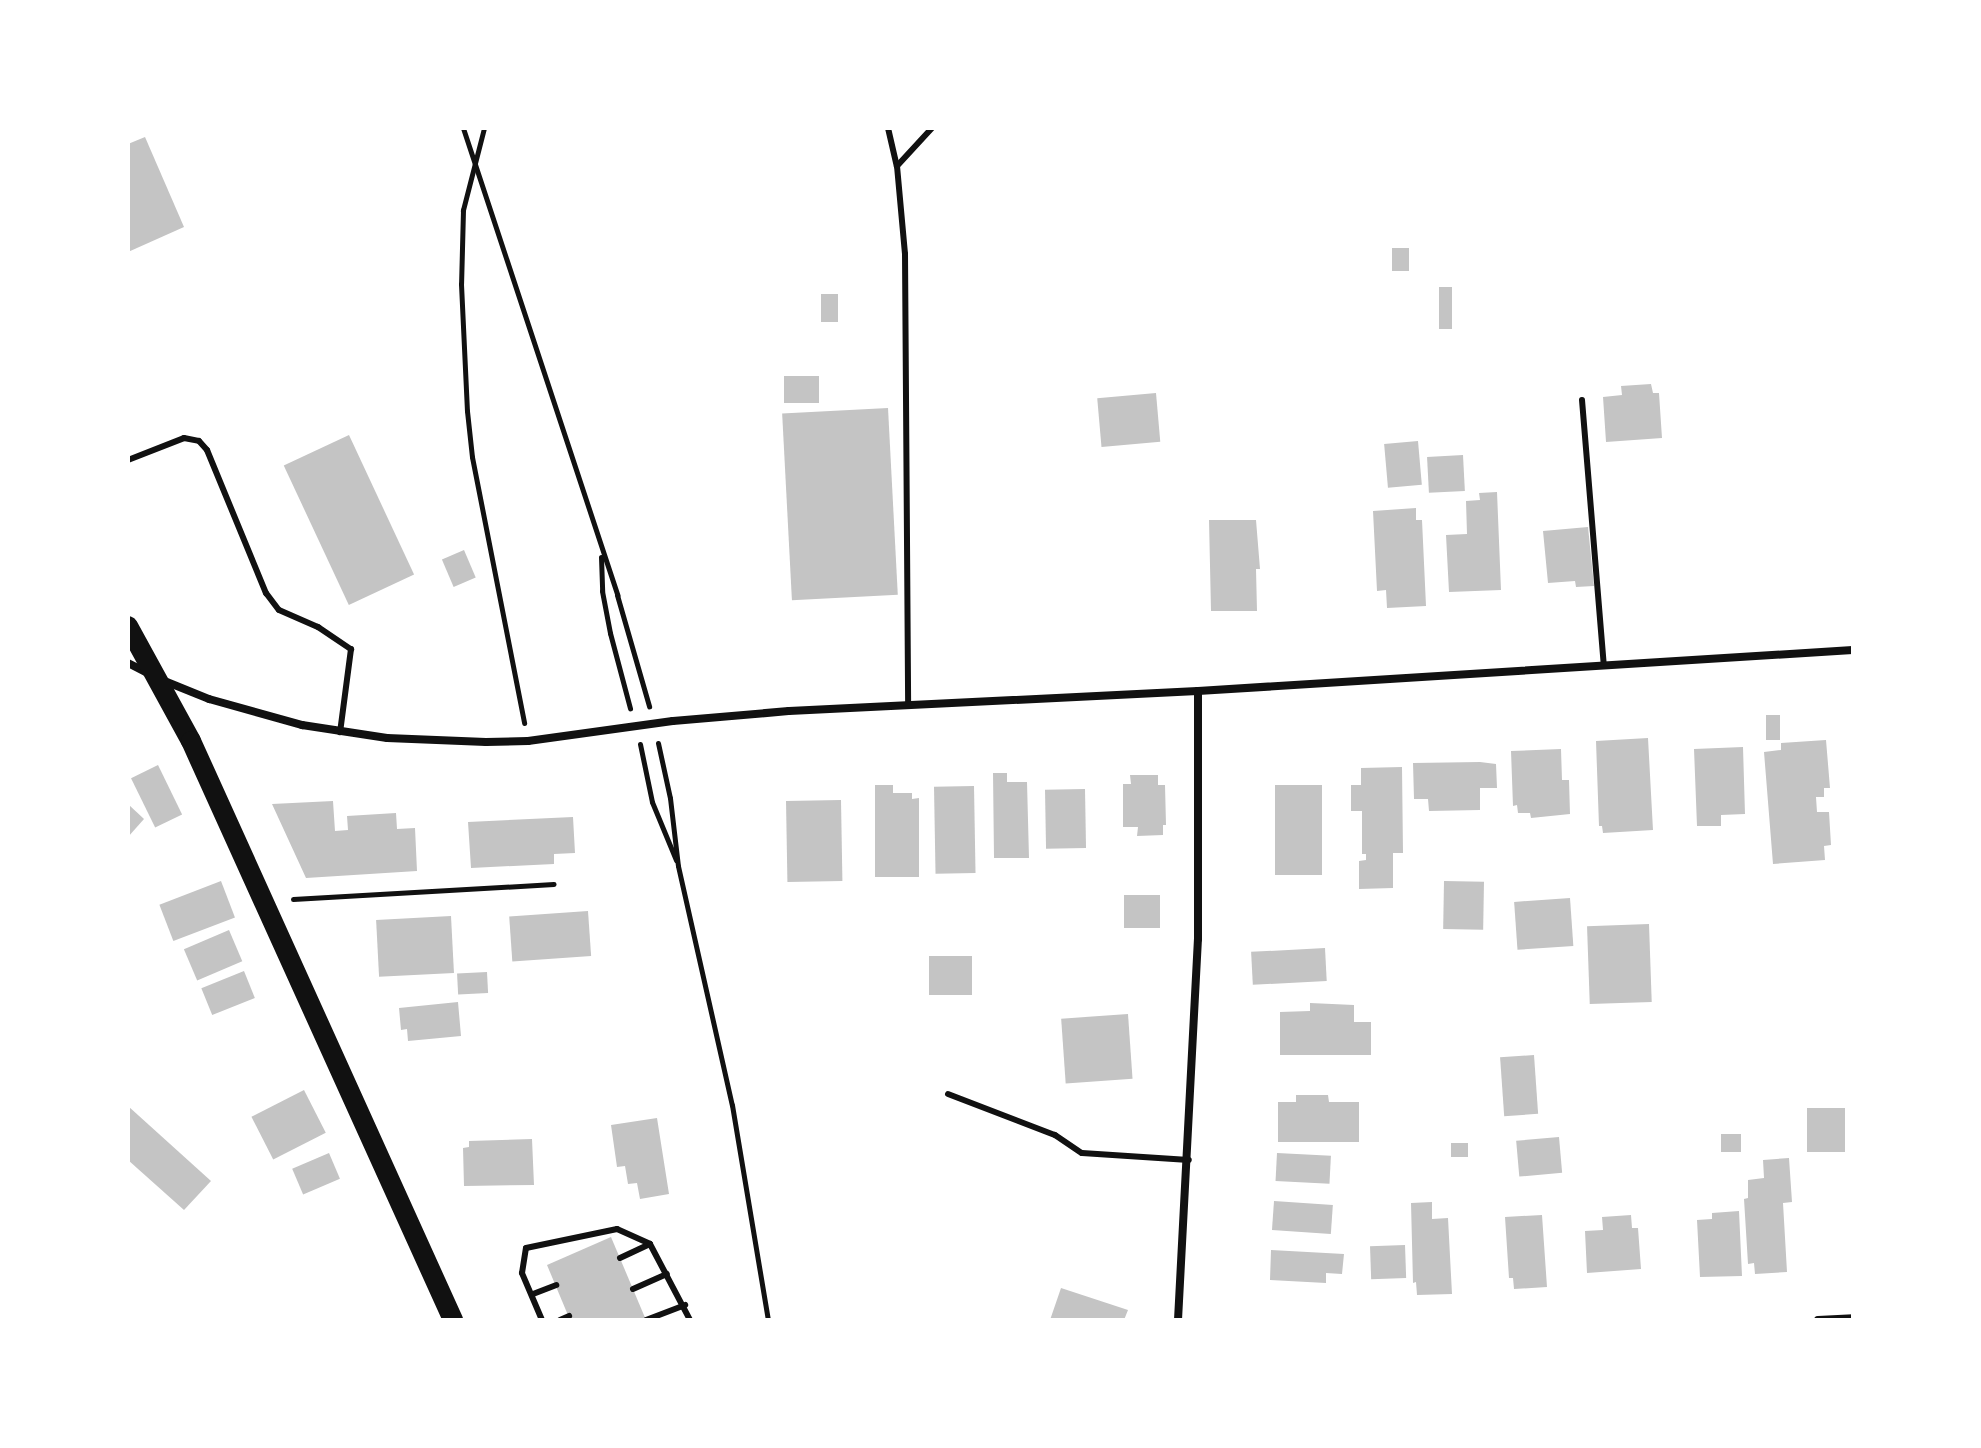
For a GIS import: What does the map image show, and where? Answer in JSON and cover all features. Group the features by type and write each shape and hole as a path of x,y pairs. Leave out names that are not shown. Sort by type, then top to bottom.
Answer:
{"main road":[{"path":"128,626 160,679 265,901 453,1320"}],"street":[{"path":"128,663 160,679 262,717 340,732 440,741 528,741 713,717 1198,691 1853,650"},
{"path":"1178,1320 1189,1160 1198,939 1198,691"},
{"path":"1818,1320 1853,1318"}],"lane":[{"path":"888,128 897,166 905,254 908,706"},
{"path":"897,166 932,128"},
{"path":"1582,400 1604,666"},
{"path":"128,460 184,438 199,441 207,450 266,593 279,610 318,627 351,649 340,732"},
{"path":"948,1094 1055,1135 1082,1153 1189,1160"},
{"path":"531,1320 541,1318 522,1273 526,1248 617,1229 650,1244 685,1305 690,1320"},
{"path":"620,1258 650,1244"},
{"path":"633,1289 667,1274"},
{"path":"533,1294 556,1285"},
{"path":"646,1320 685,1305"},
{"path":"560,1320 569,1316"}],"path":[{"path":"463,128 640,673"},
{"path":"484,128 463,210 461,284 467,411 472,457 528,741"},
{"path":"601,552 602,591 623,678"},
{"path":"664,766 678,866 732,1105 768,1320"},
{"path":"647,770 652,802 678,866"},
{"path":"265,901 554,884"}],"building":[{"path":"145,137 184,227 128,252 128,144"},
{"path":"1392,248 1409,248 1409,271 1392,271"},
{"path":"1439,287 1452,287 1452,329 1439,329"},
{"path":"821,294 838,294 838,322 821,322"},
{"path":"784,376 819,376 819,403 784,403"},
{"path":"1651,384 1653,393 1659,393 1662,438 1606,442 1603,397 1622,395 1621,386"},
{"path":"1156,393 1160,442 1101,447 1097,398"},
{"path":"888,408 898,595 792,600 782,414"},
{"path":"349,435 414,575 349,605 284,465"},
{"path":"1418,441 1422,485 1388,488 1384,444"},
{"path":"1463,455 1465,491 1429,493 1427,457"},
{"path":"1497,492 1501,590 1449,592 1446,535 1467,534 1466,501 1480,500 1479,493"},
{"path":"1416,508 1416,520 1422,520 1426,606 1387,608 1386,590 1377,591 1373,511"},
{"path":"1209,520 1256,520 1260,569 1256,569 1257,611 1211,611"},
{"path":"1588,527 1594,586 1576,587 1575,581 1548,583 1543,531"},
{"path":"464,550 476,578 454,587 442,559"},
{"path":"1766,715 1780,715 1780,740 1766,740"},
{"path":"1648,738 1653,830 1603,833 1602,826 1599,826 1596,741"},
{"path":"1826,740 1830,788 1824,788 1824,797 1816,797 1817,812 1829,812 1831,845 1824,846 1825,860 1773,864 1764,752 1781,750 1781,743"},
{"path":"1743,747 1745,814 1721,815 1721,826 1697,826 1694,749"},
{"path":"1561,749 1562,780 1569,780 1570,814 1531,818 1530,813 1518,813 1517,805 1513,806 1511,751"},
{"path":"1413,763 1496,764 1497,788 1480,788 1480,810 1429,811 1428,799 1414,799"},
{"path":"158,765 182,814 155,828 131,778"},
{"path":"1402,767 1403,853 1393,853 1393,888 1359,889 1359,861 1366,860 1366,854 1362,854 1362,811 1351,811 1351,785 1361,785 1361,768"},
{"path":"993,773 1007,773 1007,782 1027,782 1029,858 994,858"},
{"path":"1130,775 1158,775 1158,785 1165,785 1166,825 1163,825 1163,835 1137,836 1138,827 1123,827 1123,784 1131,784"},
{"path":"875,785 893,785 893,793 912,793 912,799 919,798 919,877 875,877"},
{"path":"1275,785 1322,785 1322,875 1275,875"},
{"path":"974,786 976,873 936,874 934,787"},
{"path":"1085,789 1086,848 1046,849 1045,790"},
{"path":"841,800 842,881 787,882 786,801"},
{"path":"333,801 335,831 348,830 347,816 396,813 397,829 415,828 417,871 306,878 272,804"},
{"path":"128,804 144,819 128,837"},
{"path":"573,817 575,853 554,854 554,864 471,868 468,822"},
{"path":"221,881 235,917 173,941 159,905"},
{"path":"1444,881 1484,882 1483,930 1443,929"},
{"path":"1124,895 1160,895 1160,928 1124,928"},
{"path":"1570,898 1573,946 1517,950 1514,902"},
{"path":"588,911 591,956 512,961 509,917"},
{"path":"451,916 454,973 379,977 376,920"},
{"path":"1649,924 1652,1002 1590,1004 1587,926"},
{"path":"229,930 242,961 197,980 184,949"},
{"path":"1325,948 1327,981 1253,985 1251,952"},
{"path":"929,956 972,956 972,995 929,995"},
{"path":"244,971 255,998 212,1015 201,988"},
{"path":"487,972 488,993 458,995 457,974"},
{"path":"458,1002 461,1036 408,1041 407,1029 401,1030 399,1008"},
{"path":"1310,1003 1354,1005 1354,1022 1371,1022 1371,1055 1280,1055 1280,1012 1310,1011"},
{"path":"1128,1014 1133,1079 1066,1084 1061,1019"},
{"path":"1534,1055 1538,1114 1504,1116 1500,1057"},
{"path":"304,1090 326,1133 273,1160 251,1117"},
{"path":"1296,1095 1328,1095 1329,1102 1359,1102 1359,1142 1278,1142 1278,1102 1296,1102"},
{"path":"128,1106 211,1181 184,1210 128,1160"},
{"path":"1807,1108 1845,1108 1845,1152 1807,1152"},
{"path":"657,1118 669,1194 640,1199 637,1183 628,1184 625,1166 617,1167 611,1125"},
{"path":"1721,1134 1741,1134 1741,1152 1721,1152"},
{"path":"1559,1137 1562,1173 1519,1177 1516,1141"},
{"path":"532,1139 534,1185 464,1186 463,1148 469,1147 469,1141"},
{"path":"1451,1143 1468,1143 1468,1157 1451,1157"},
{"path":"329,1153 340,1179 303,1194 292,1169"},
{"path":"1277,1153 1331,1156 1329,1184 1276,1181"},
{"path":"1789,1158 1792,1202 1783,1203 1787,1272 1755,1274 1754,1263 1748,1264 1744,1199 1748,1198 1748,1180 1764,1178 1763,1160"},
{"path":"1274,1201 1333,1205 1331,1234 1272,1230"},
{"path":"1432,1202 1432,1219 1448,1218 1452,1294 1417,1295 1416,1282 1413,1283 1411,1203"},
{"path":"1739,1211 1742,1276 1700,1277 1697,1220 1712,1219 1712,1213"},
{"path":"1542,1215 1547,1287 1514,1289 1513,1278 1509,1278 1505,1217"},
{"path":"1631,1215 1632,1228 1638,1228 1641,1269 1587,1273 1585,1231 1603,1230 1602,1217"},
{"path":"611,1237 646,1320 570,1320 547,1265"},
{"path":"1405,1245 1406,1278 1371,1279 1370,1246"},
{"path":"1271,1250 1344,1254 1342,1274 1326,1273 1326,1283 1270,1280"},
{"path":"1061,1288 1128,1310 1124,1320 1050,1320"}]}
